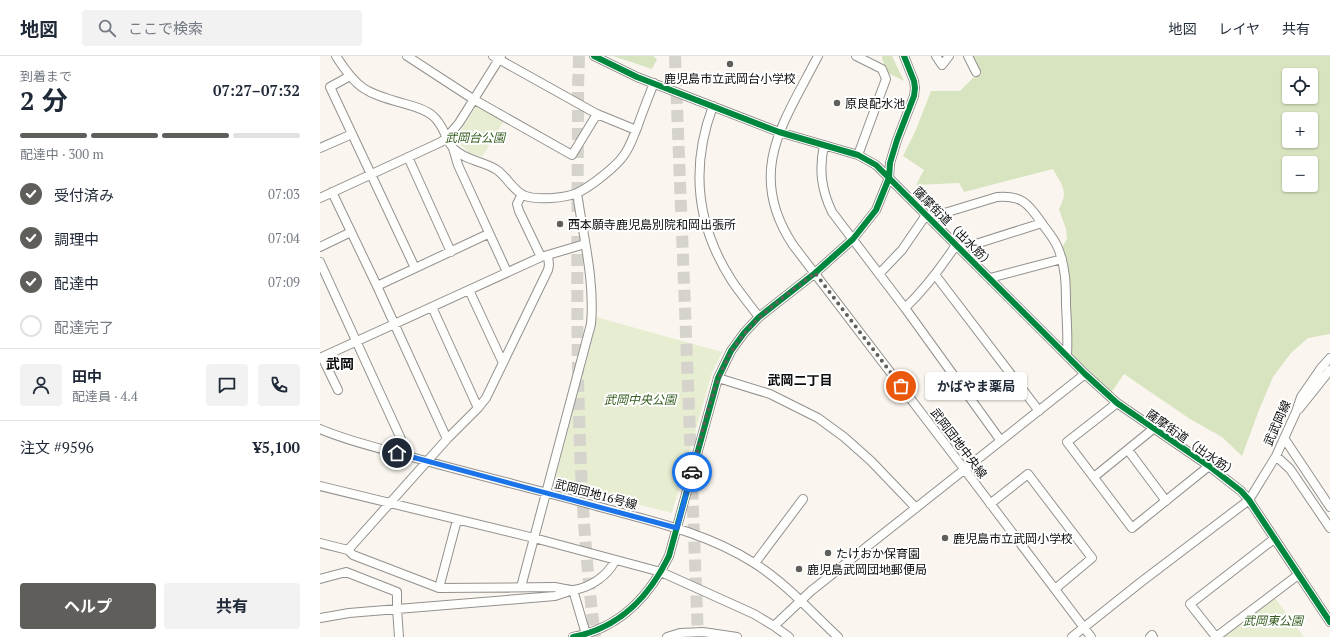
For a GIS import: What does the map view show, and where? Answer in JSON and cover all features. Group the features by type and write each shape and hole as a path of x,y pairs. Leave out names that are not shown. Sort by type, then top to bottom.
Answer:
{"street":[{"path":"336,56 350,76 362,88 372,94 428,112 436,120 453,148 458,165 488,234 507,272"},
{"path":"407,56 473,99 572,155 597,114"},
{"name":"薩摩街道（出水筋）","path":"594,56 654,83 779,132 858,155 876,165 1085,374 1117,403 1209,466 1241,491 1249,500 1330,622"},
{"name":"武岡団地中央線","path":"818,56 779,132 771,162 773,202 787,236 1091,637"},
{"path":"856,56 882,68 886,79 858,155"},
{"path":"573,637 586,634 605,626 622,616 647,592 661,572 669,556 718,378 732,351 744,333 759,317 815,273 852,240 876,210 889,178 890,163 897,140 912,103 915,88 904,56"},
{"path":"936,56 942,65 949,56"},
{"path":"968,56 976,72"},
{"path":"320,198 442,142 459,123 497,57 597,114 636,130"},
{"path":"350,76 330,87 415,268"},
{"path":"453,148 466,157 490,166 498,171 514,188 522,194 534,198 550,198 576,193 588,186 621,159 629,147 654,83"},
{"path":"713,106 700,152 700,182 704,218 709,237 728,274 759,317"},
{"path":"320,148 352,134"},
{"path":"824,145 821,172 822,185 832,212 905,308 1001,440"},
{"path":"408,157 451,252"},
{"path":"332,192 378,286 447,439"},
{"path":"521,587 591,324 592,300 585,244 576,193"},
{"path":"348,550 427,461 486,398 550,265 519,211 517,204 522,194"},
{"path":"879,274 902,250 927,216 997,197 1009,197 1022,200 1031,208 1052,237 1062,259 1065,271 1067,355"},
{"path":"905,308 936,276 958,247 1042,223"},
{"path":"320,247 351,232"},
{"path":"378,286 488,234"},
{"path":"338,390 321,358 544,256 585,244"},
{"path":"990,278 1062,259"},
{"path":"320,262 401,439 397,453"},
{"path":"936,276 1039,411"},
{"path":"469,290 503,362"},
{"path":"432,307 478,408"},
{"name":"武武岡線","path":"1249,500 1276,456 1296,412 1301,396 1330,358"},
{"path":"1296,412 1330,370"},
{"path":"774,626 800,600 1085,374"},
{"path":"718,378 770,394 818,418 844,437 872,461 916,508"},
{"path":"1117,403 1067,442 1132,528 1209,466"},
{"name":"武岡団地16号線","path":"320,429 337,436 397,453 677,528 725,546 772,574 838,637"},
{"path":"1094,477 1154,429"},
{"path":"1284,438 1330,507"},
{"path":"1128,450 1166,501"},
{"path":"1276,456 1290,469 1330,528"},
{"path":"990,504 1028,474 1092,558 1055,590"},
{"path":"320,486 534,538 615,561 661,572 754,614 789,637"},
{"path":"755,563 803,499"},
{"path":"1072,637 1249,500"},
{"path":"439,588 457,520"},
{"path":"1274,539 1190,604 1216,637 1298,575"},
{"path":"320,543 348,550 353,555 439,588 555,587 573,590"},
{"path":"320,618 349,613 555,596 593,583 611,568 615,561"},
{"path":"320,579 346,572 397,592 400,637"},
{"path":"573,590 586,634"},
{"path":"668,637 680,633 703,632 737,637"},
{"path":"1150,637 1152,635 1153,637"}],"green space":[{"path":"613,56 653,56 657,59 652,69"},
{"path":"882,56 892,56 904,81 888,73"},
{"path":"970,56 1330,56 1330,334 1308,338 1291,353 1273,377 1242,456 1222,437 1190,419 1124,374 1111,393 1069,354 1061,249 1067,239 1066,229 1059,209 1064,197 1064,192 1053,169 964,192 959,183 916,185 924,170 903,156 915,132 931,91 960,91 978,73"},
{"name":"武岡台公園","path":"476,107 480,107 504,121 482,157 470,153 457,142 458,135"},
{"name":"武岡中央公園","path":"596,317 722,352 712,373 672,513 554,483 594,332"},
{"name":"武岡東公園","path":"1275,598 1304,637 1224,637"}],"tunnel":[{"path":"579,56 577,294 578,363 583,500 595,637"},
{"path":"675,56 698,637"}],"cycle path":[{"path":"594,56 637,77 779,132 858,155 876,165 1085,374 1117,403 1209,466 1241,491 1249,500 1330,622"},
{"path":"573,637 590,633 619,618 642,597 661,571 669,556 718,378 731,351 744,333 759,317 815,273 853,239 876,210 889,178 890,163 897,140 914,96 914,81 904,56"}],"way so far":[{"path":"692,472 718,378 732,351 744,333 759,317 815,273 901,386"}],"place":[{"name":"鹿児島市立武岡台小学校","path":"730,64"},
{"name":"原良配水池","path":"837,103"},
{"name":"西本願寺鹿児島別院和岡出張所","path":"560,224"},
{"name":"かばやま薬局","path":"901,386"},
{"name":"鹿児島市立武岡小学校","path":"945,538"},
{"name":"たけおか保育園","path":"828,553"},
{"name":"鹿児島武岡団地郵便局","path":"799,569"}],"district":[{"name":"武岡","path":"340,363"},
{"name":"武岡二丁目","path":"800,380"}],"route":[{"path":"397,453 677,528 692,472"}]}
